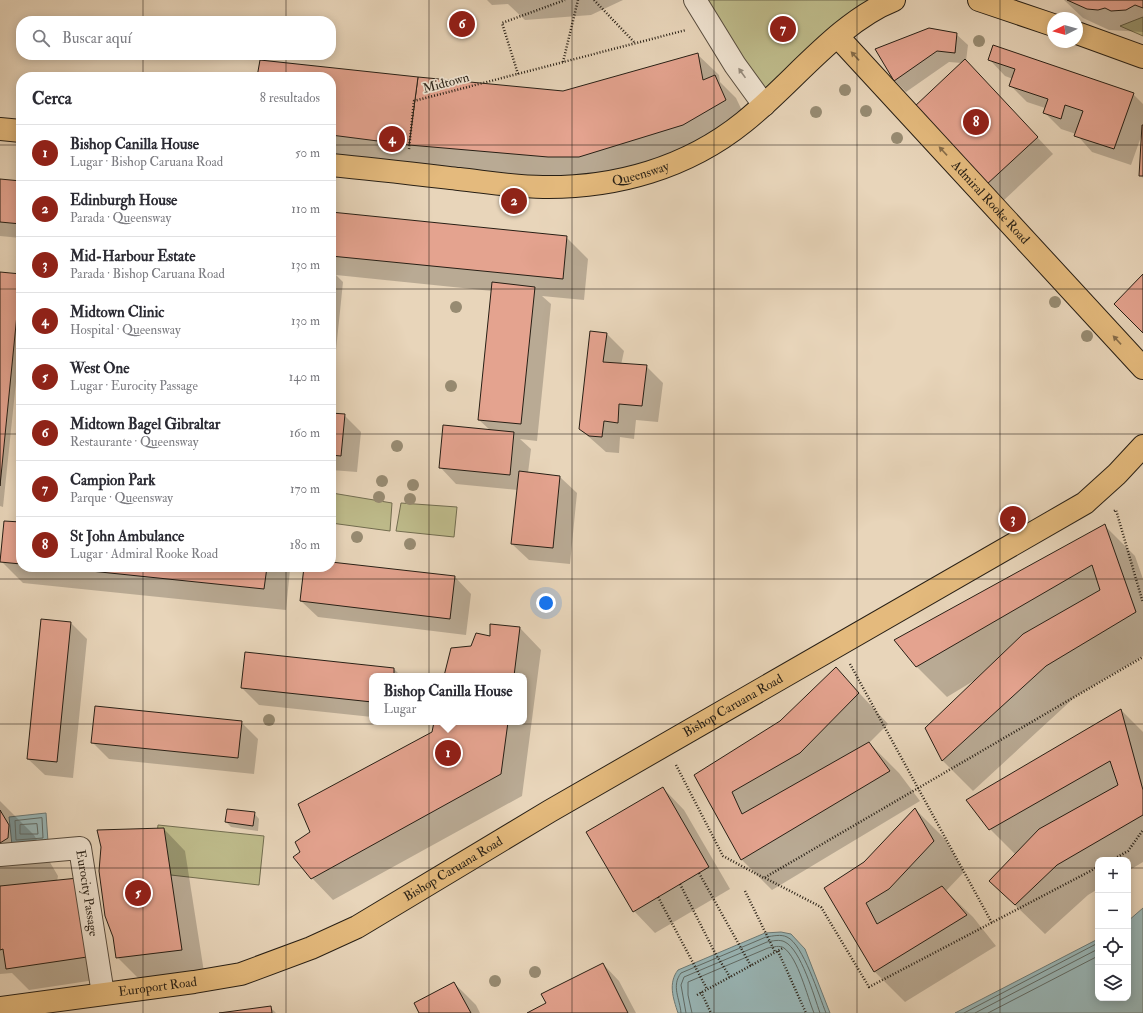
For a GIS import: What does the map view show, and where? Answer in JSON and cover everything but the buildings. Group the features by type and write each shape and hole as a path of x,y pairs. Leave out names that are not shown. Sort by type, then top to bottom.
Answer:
{"main road":[{"name":"Queensway","path":"336,166 542,187 589,185 643,174 673,165 720,139 743,123 764,105 862,17 882,5 894,0"},
{"path":"979,0 1047,23"},
{"path":"1083,35 1143,57"},
{"name":"Admiral Rooke Road","path":"838,37 1143,368"},
{"path":"0,129 16,131"},
{"name":"Bishop Caruana Road","path":"311,948 357,927 666,745 1085,503 1117,474 1143,446"},
{"name":"Europort Road","path":"0,1008 194,982 241,974 311,948"}],"street":[{"path":"695,0 764,105"},
{"name":"Eurocity Passage","path":"0,855 80,848 103,994"}],"path":[{"path":"518,74 502,23 565,0"},
{"path":"563,62 578,0"},
{"path":"594,0 635,43"},
{"name":"Midtown","path":"409,154 414,101 710,23"},
{"path":"1111,513 1116,510 1143,603"},
{"path":"840,644 992,923"},
{"path":"764,878 1143,657"},
{"path":"666,745 723,856 821,907 869,987 1095,869"},
{"path":"1118,857 1128,852 1143,830"},
{"path":"699,872 751,966"},
{"path":"680,884 715,953 730,977"},
{"path":"745,891 806,1013"},
{"path":"658,897 707,989"},
{"path":"697,995 783,948"},
{"path":"701,992 711,1013"}],"shaded area":[{"path":"705,0 876,0 766,93"},
{"path":"1143,17 1143,36 1120,26"},
{"path":"336,494 392,503 390,531 336,524"},
{"path":"401,503 457,507 454,537 396,531"},
{"path":"158,825 264,836 259,885 153,873"}],"water":[{"path":"46,813 48,842 12,845 9,817"},
{"path":"1143,908 1143,1013 955,1013 1095,941 1095,1001 1131,1001 1131,918"},
{"path":"781,932 791,934 805,949 830,1013 678,1013 673,996 672,985 678,970 765,933"}],"place":[{"name":"Midtown Bagel Gibraltar","path":"462,24"},
{"name":"Campion Park","path":"783,29"},
{"name":"St John Ambulance","path":"976,122"},
{"name":"Midtown Clinic","path":"392,139"},
{"name":"Edinburgh House","path":"514,201"},
{"name":"Mid-Harbour Estate","path":"1013,519"},
{"name":"Bishop Canilla House","path":"448,753"},
{"name":"West One","path":"138,893"}]}
